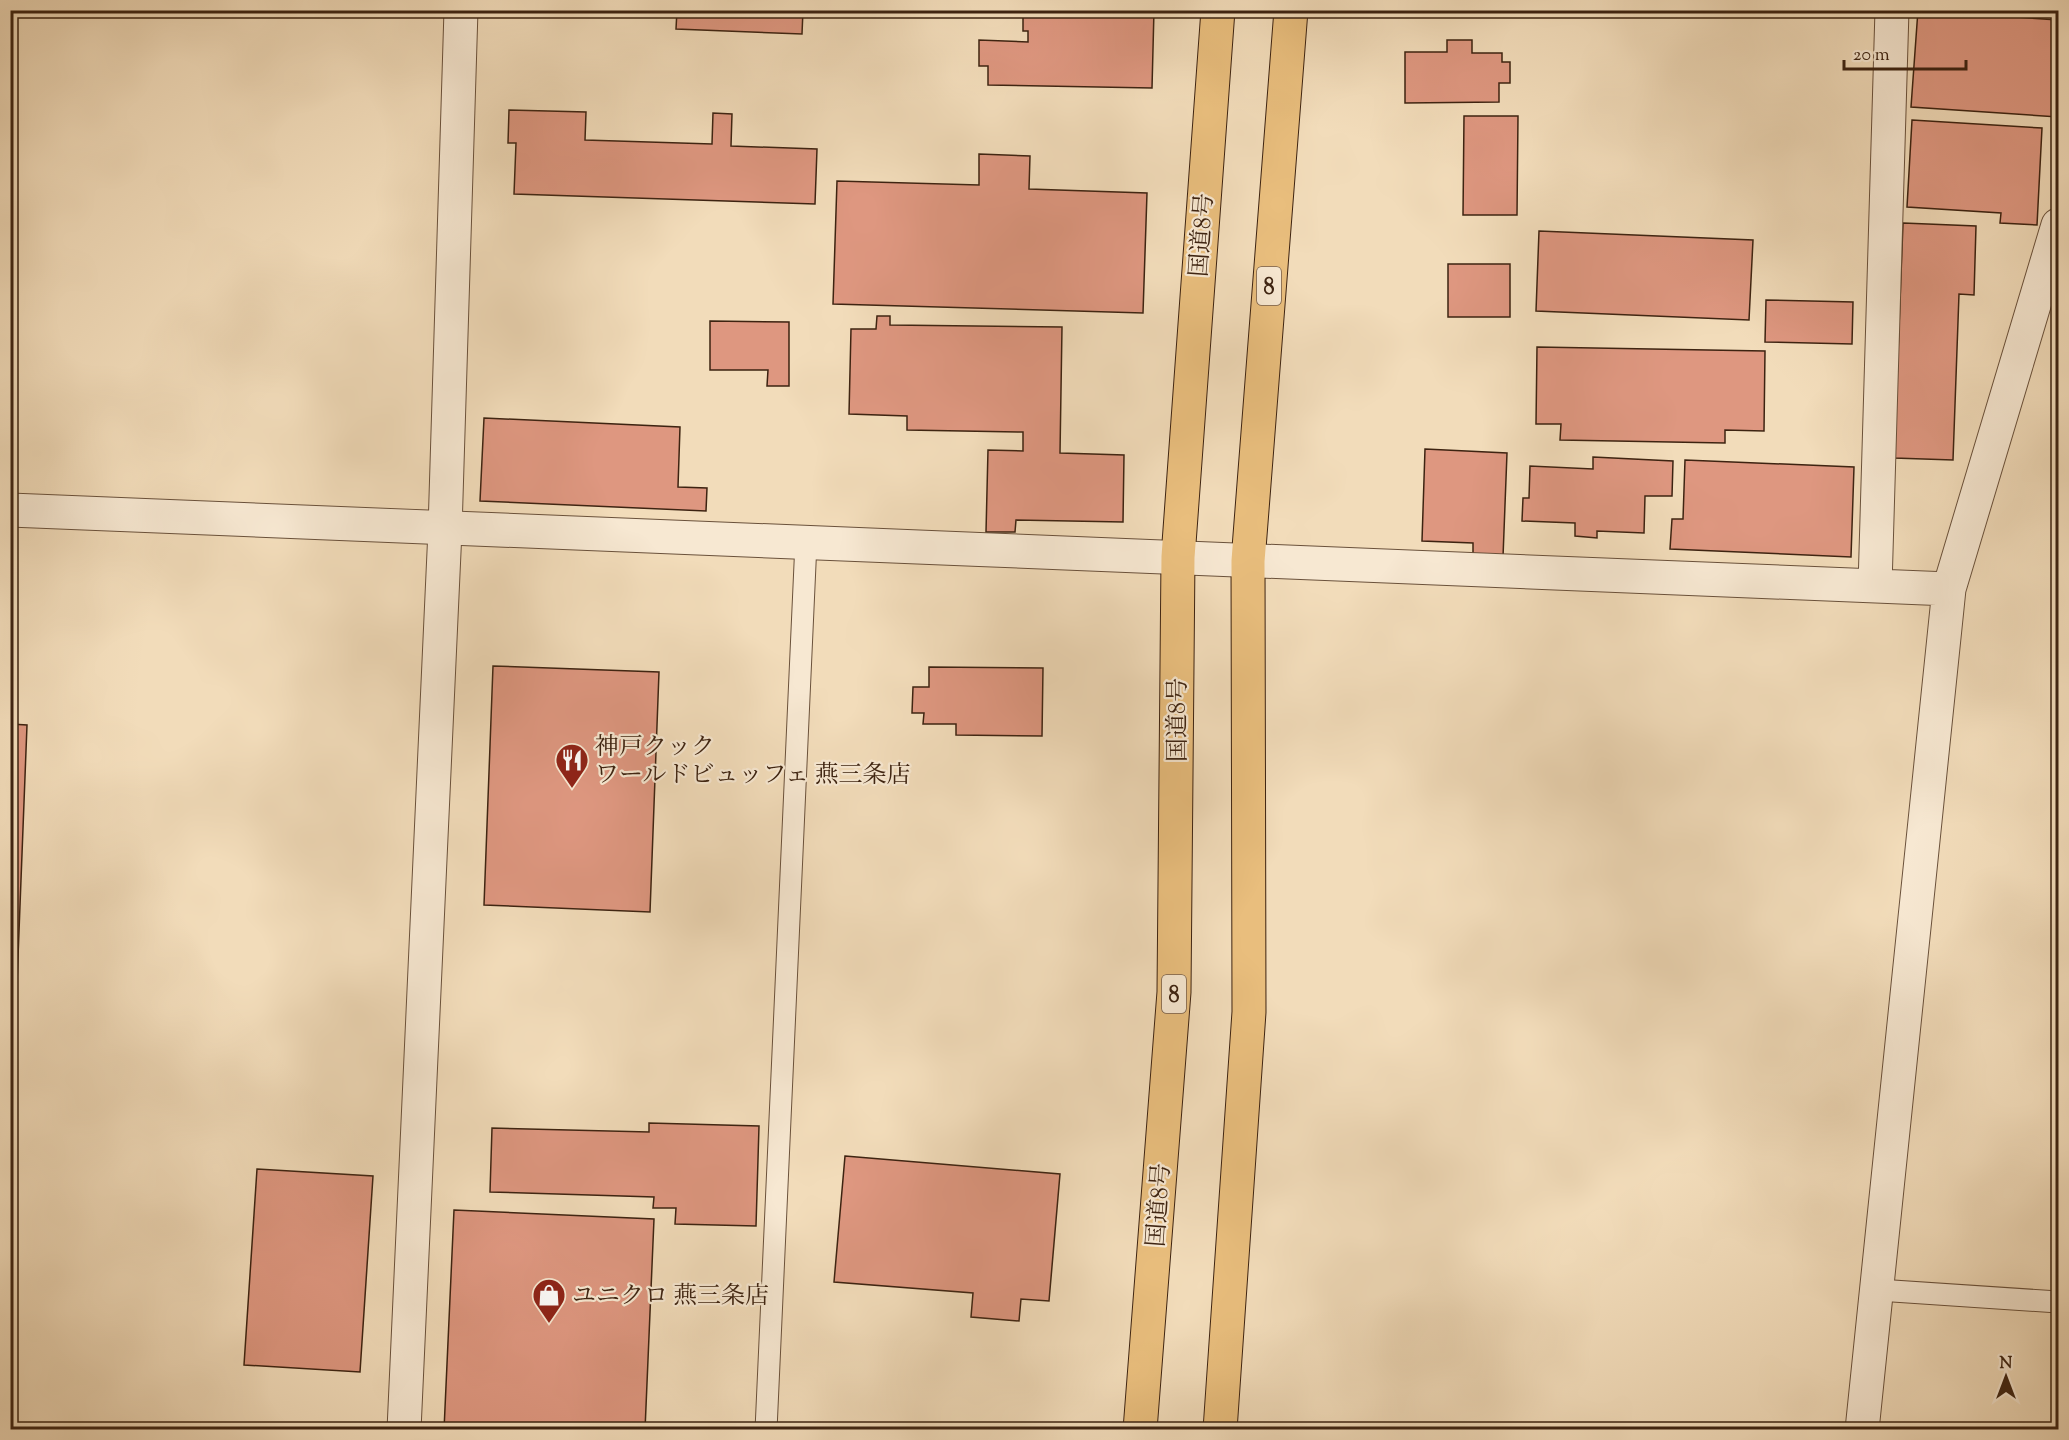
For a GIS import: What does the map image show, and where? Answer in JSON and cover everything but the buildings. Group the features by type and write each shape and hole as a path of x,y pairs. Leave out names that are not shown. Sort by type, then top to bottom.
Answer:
{"highway":[{"name":"国道8号","path":"1140,1430 1174,992 1178,557 1218,10"},
{"name":"8","path":"1221,1430 1249,1012 1248,561 1291,10"}],"street":[{"path":"404,1430 445,530 461,10"},
{"path":"1875,586 1892,10"},
{"path":"1862,1430 1949,589 2058,225"},
{"path":"10,510 445,530 806,542 1949,589"}],"lane":[{"path":"766,1430 806,542"},
{"path":"1878,1290 2058,1302"}],"place":[{"name":"神戸クック ワールドビュッフェ 燕三条店","path":"572,789"},
{"name":"ユニクロ 燕三条店","path":"549,1324"}]}
